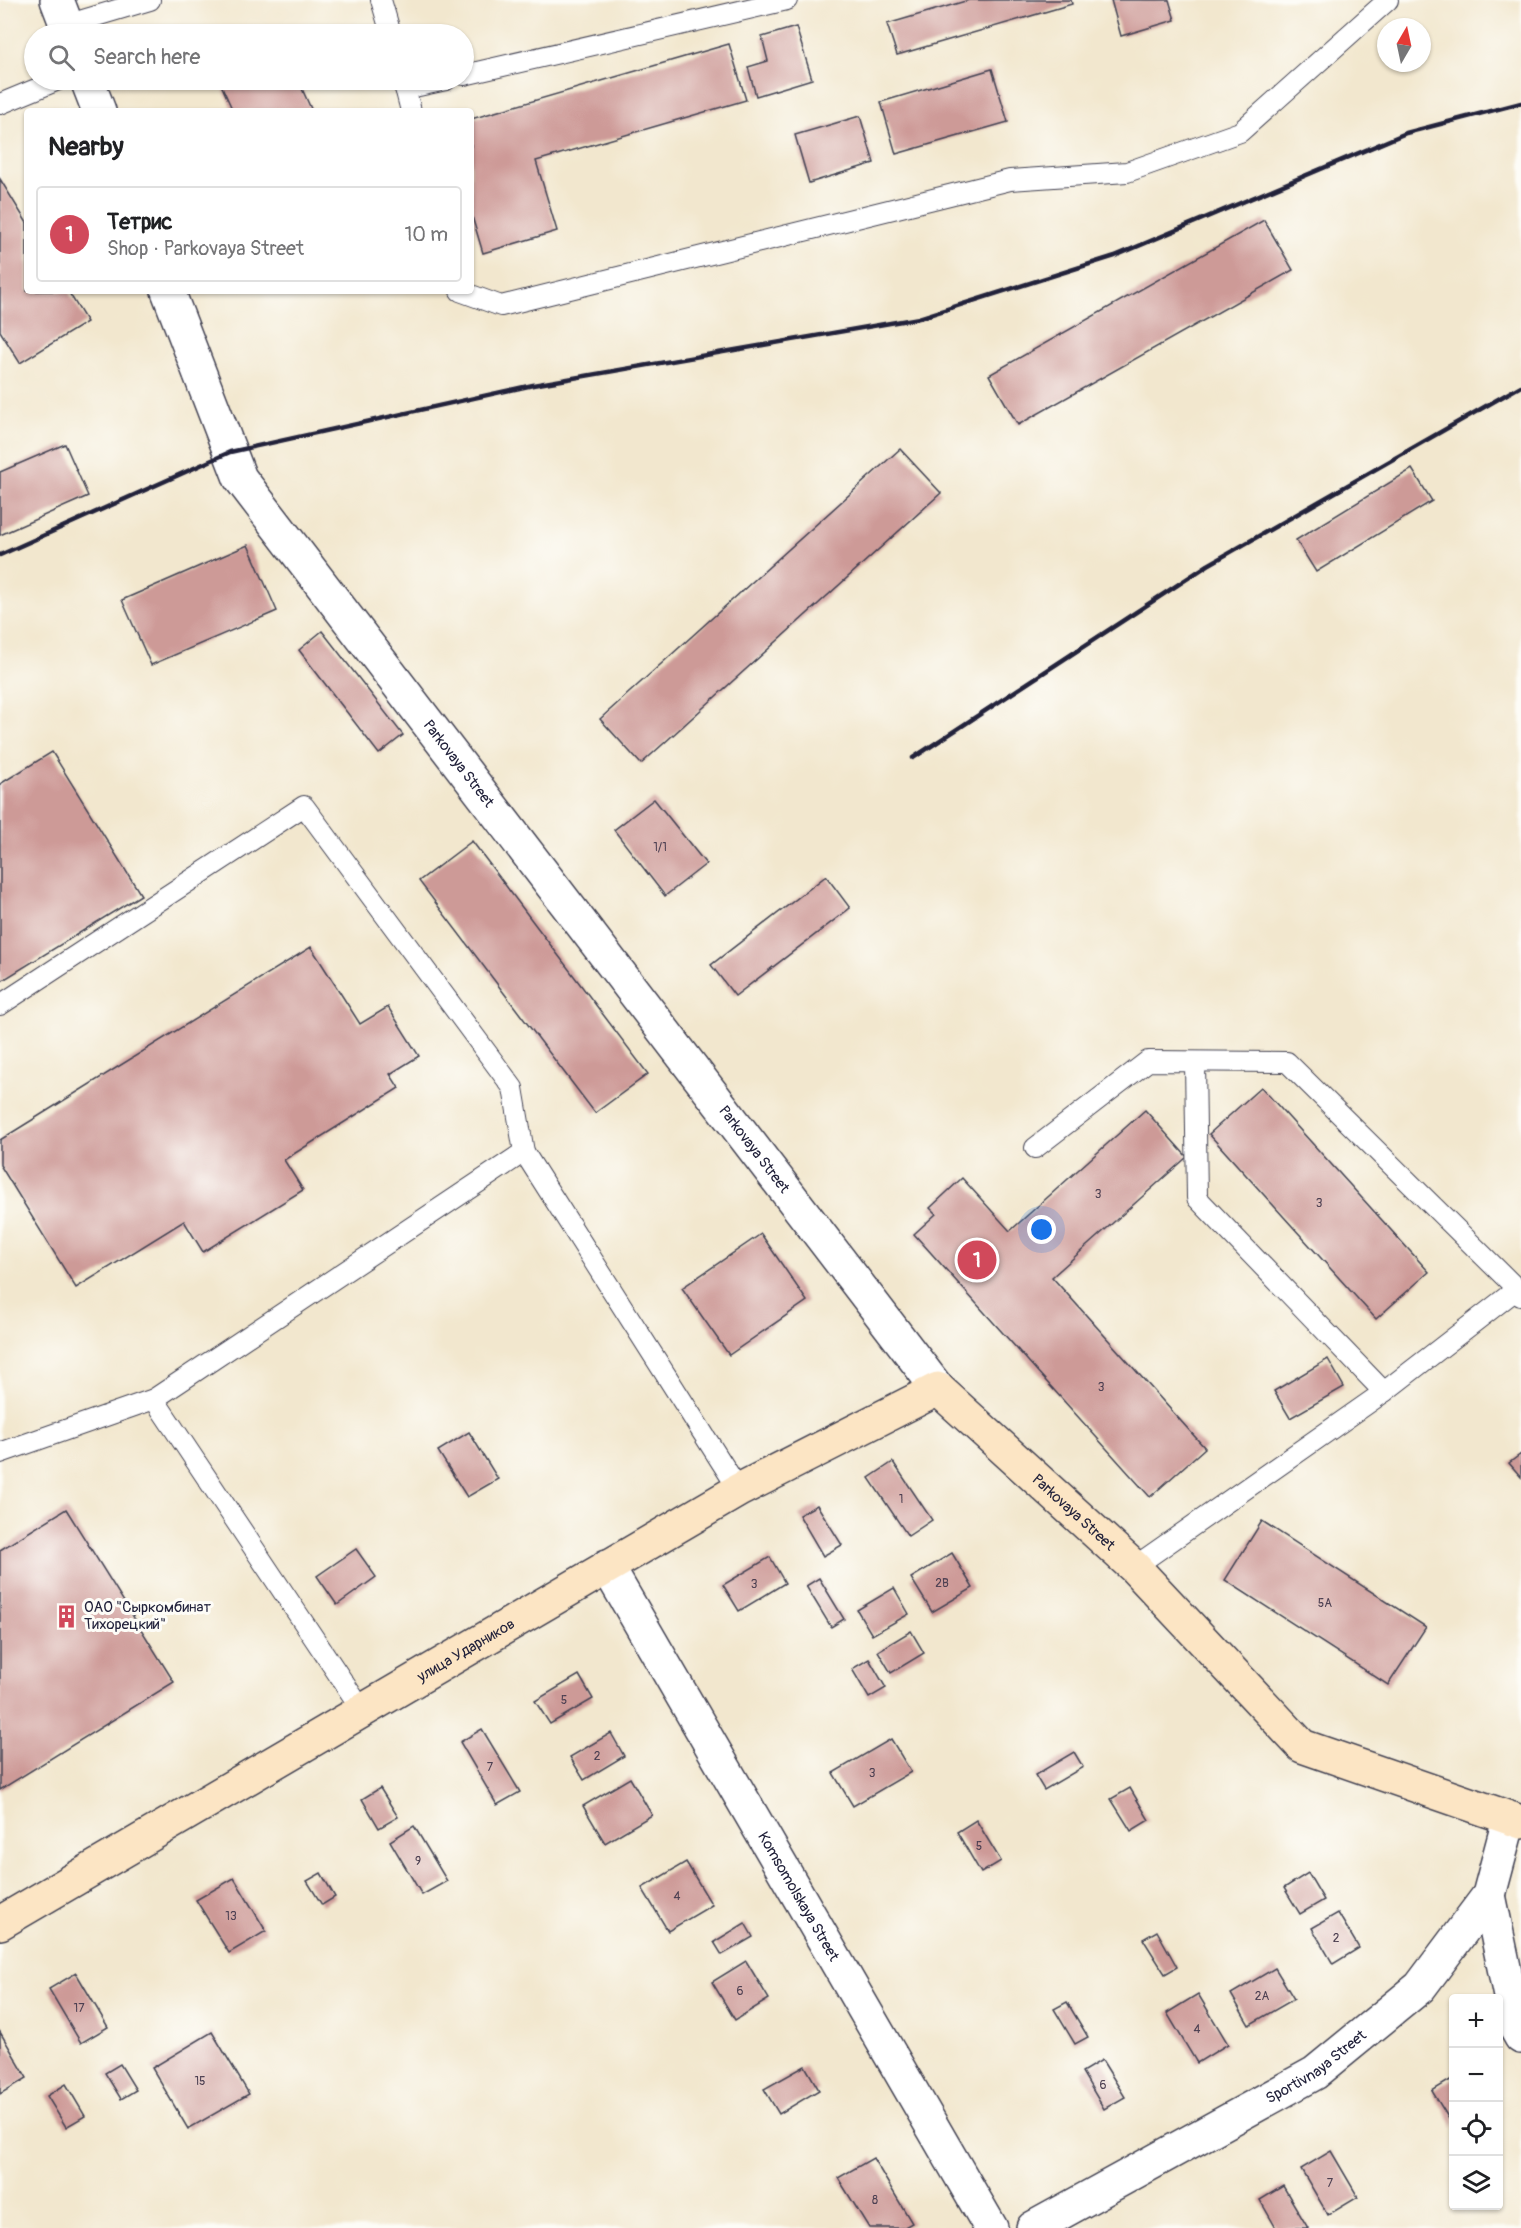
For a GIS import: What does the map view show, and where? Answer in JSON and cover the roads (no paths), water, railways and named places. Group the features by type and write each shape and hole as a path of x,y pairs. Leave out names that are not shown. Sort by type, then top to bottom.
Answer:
{"main road":[{"name":"улица Ударников","path":"0,1923 739,1490 938,1389"},
{"name":"Parkovaya Street","path":"938,1389 1134,1567 1302,1746 1515,1821"}],"street":[{"path":"91,90 98,108"},
{"name":"Parkovaya Street","path":"169,294 240,478 938,1389"},
{"name":"Komsomolskaya Street","path":"607,1566 991,2228"},
{"name":"Sportivnaya Street","path":"1033,2228 1315,2073 1420,1987 1489,1895 1515,1821"},
{"path":"1489,1895 1517,2031 1521,2037"}],"lane":[{"path":"64,20 150,0"},
{"path":"381,0 388,24"},
{"path":"474,73 787,0"},
{"path":"468,294 501,306 1010,180 1127,172 1240,132 1388,0"},
{"path":"0,104 34,90"},
{"path":"406,90 410,108"},
{"path":"0,1005 304,806 513,1088 524,1152 739,1490"},
{"path":"1035,1148 1148,1061 1287,1062 1519,1292 1384,1392 1134,1567"},
{"path":"1194,1062 1197,1198 1384,1392"},
{"path":"0,1453 154,1399 524,1152"},
{"path":"154,1399 362,1710"}],"railway":[{"path":"0,555 230,452 533,385 919,318 1115,256 1406,133 1521,103"},
{"path":"913,758 1208,565 1521,386"}],"place":[{"name":"Тетрис","path":"977,1260"},
{"name":"ОАО \"Сыркомбинат Тихорецкий\"","path":"66,1616"}]}
